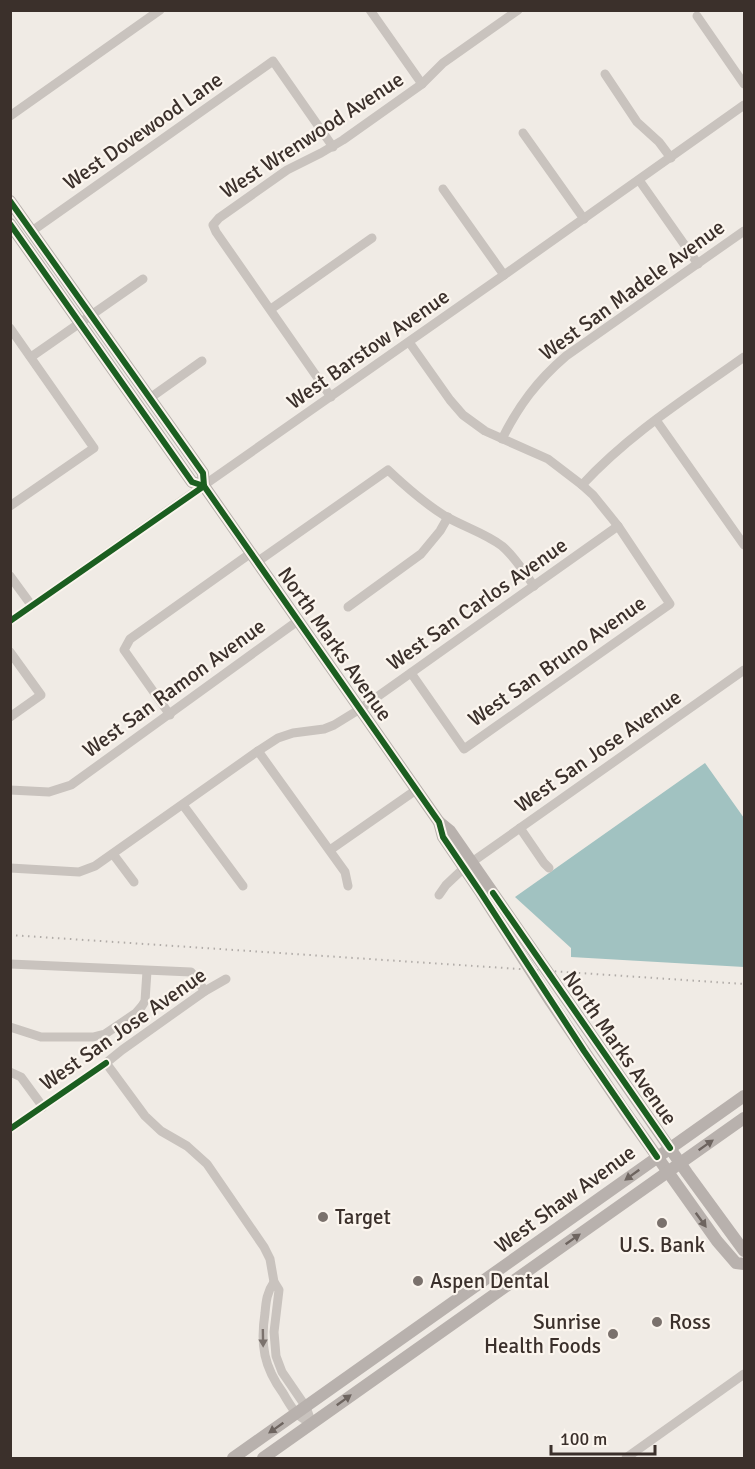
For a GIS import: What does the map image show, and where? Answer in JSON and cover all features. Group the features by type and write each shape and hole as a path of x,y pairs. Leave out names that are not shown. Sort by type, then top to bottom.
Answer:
{"main road":[{"name":"North Marks Avenue","path":"10,201 203,473 204,486 438,822 450,831 510,937 551,1002 657,1157 726,1252 736,1263 744,1264"},
{"name":"North Marks Avenue","path":"10,224 192,482 204,486"},
{"name":"North Marks Avenue","path":"468,865 744,1251"},
{"path":"551,1002 574,1023 600,1060 612,1064"},
{"name":"West Shaw Avenue","path":"233,1458 744,1096"},
{"name":"West Shaw Avenue","path":"263,1458 744,1118"},
{"path":"466,1314 469,1302 542,1250 576,1215"},
{"path":"400,1361 403,1349 457,1310 461,1304 461,1297"}],"street":[{"path":"10,116 160,10"},
{"path":"370,10 422,84"},
{"name":"West Wrenwood Avenue","path":"271,309 213,225 219,218 287,170 333,147 422,84 443,63 518,10"},
{"path":"697,16 744,84"},
{"name":"West Dovewood Lane","path":"32,231 273,61 333,147"},
{"path":"605,74 637,122 659,142 671,158"},
{"name":"West Barstow Avenue","path":"10,621 744,105"},
{"path":"523,133 584,219"},
{"path":"639,180 698,264"},
{"path":"443,189 504,275"},
{"name":"West San Madele Avenue","path":"502,439 534,387 566,356 744,231"},
{"path":"331,397 271,309 372,238"},
{"path":"31,357 143,279"},
{"path":"10,328 94,448 11,505"},
{"path":"409,342 456,408 474,424 548,459 593,495 618,526"},
{"path":"582,485 618,448 744,357"},
{"path":"150,398 202,361"},
{"path":"656,420 744,545"},
{"path":"170,715 124,650 130,639 388,470 418,497 448,517 493,539 512,556 534,586"},
{"path":"348,607 421,554 432,542 448,517"},
{"name":"West San Carlos Avenue","path":"10,868 79,872 95,866 278,738 293,732 324,729 360,709 618,526"},
{"name":"West San Bruno Avenue","path":"411,673 464,749 670,604 618,526"},
{"path":"10,576 32,606"},
{"name":"West San Ramon Avenue","path":"10,790 49,792 71,785 299,620"},
{"path":"10,652 41,695 10,717"},
{"name":"West San Jose Avenue","path":"439,894 468,865 744,670"},
{"path":"258,750 345,872 348,886"},
{"path":"330,850 416,790"},
{"path":"183,805 243,886"},
{"path":"520,828 549,868"},
{"path":"112,855 134,882"},
{"path":"10,964 191,972 205,991"},
{"path":"10,1028 41,1037 93,1037 105,1034 136,1013 142,1006 145,1001 147,970"},
{"name":"West San Jose Avenue","path":"10,1129 205,991 226,979"},
{"path":"106,1063 145,1116 161,1131 187,1146 207,1164 261,1242 270,1260 274,1282 279,1290 274,1332 276,1356 302,1410 312,1424"},
{"path":"10,1072 21,1077 43,1107"},
{"path":"626,1458 744,1374"}],"water":[{"path":"705,763 744,818 744,967 571,957 571,948 515,897"}],"railway":[{"path":"10,935 744,984"}],"cycle path":[{"path":"10,201 203,473 204,486 439,822 443,837 657,1157"},
{"path":"10,224 192,482 204,486"},
{"path":"10,621 204,486"},
{"path":"493,893 670,1148"},
{"path":"10,1129 106,1063"}],"place":[{"name":"Target","path":"323,1217"},
{"name":"U.S. Bank","path":"662,1223"},
{"name":"Aspen Dental","path":"418,1281"},
{"name":"Ross","path":"657,1322"},
{"name":"Sunrise Health Foods","path":"613,1334"}]}
